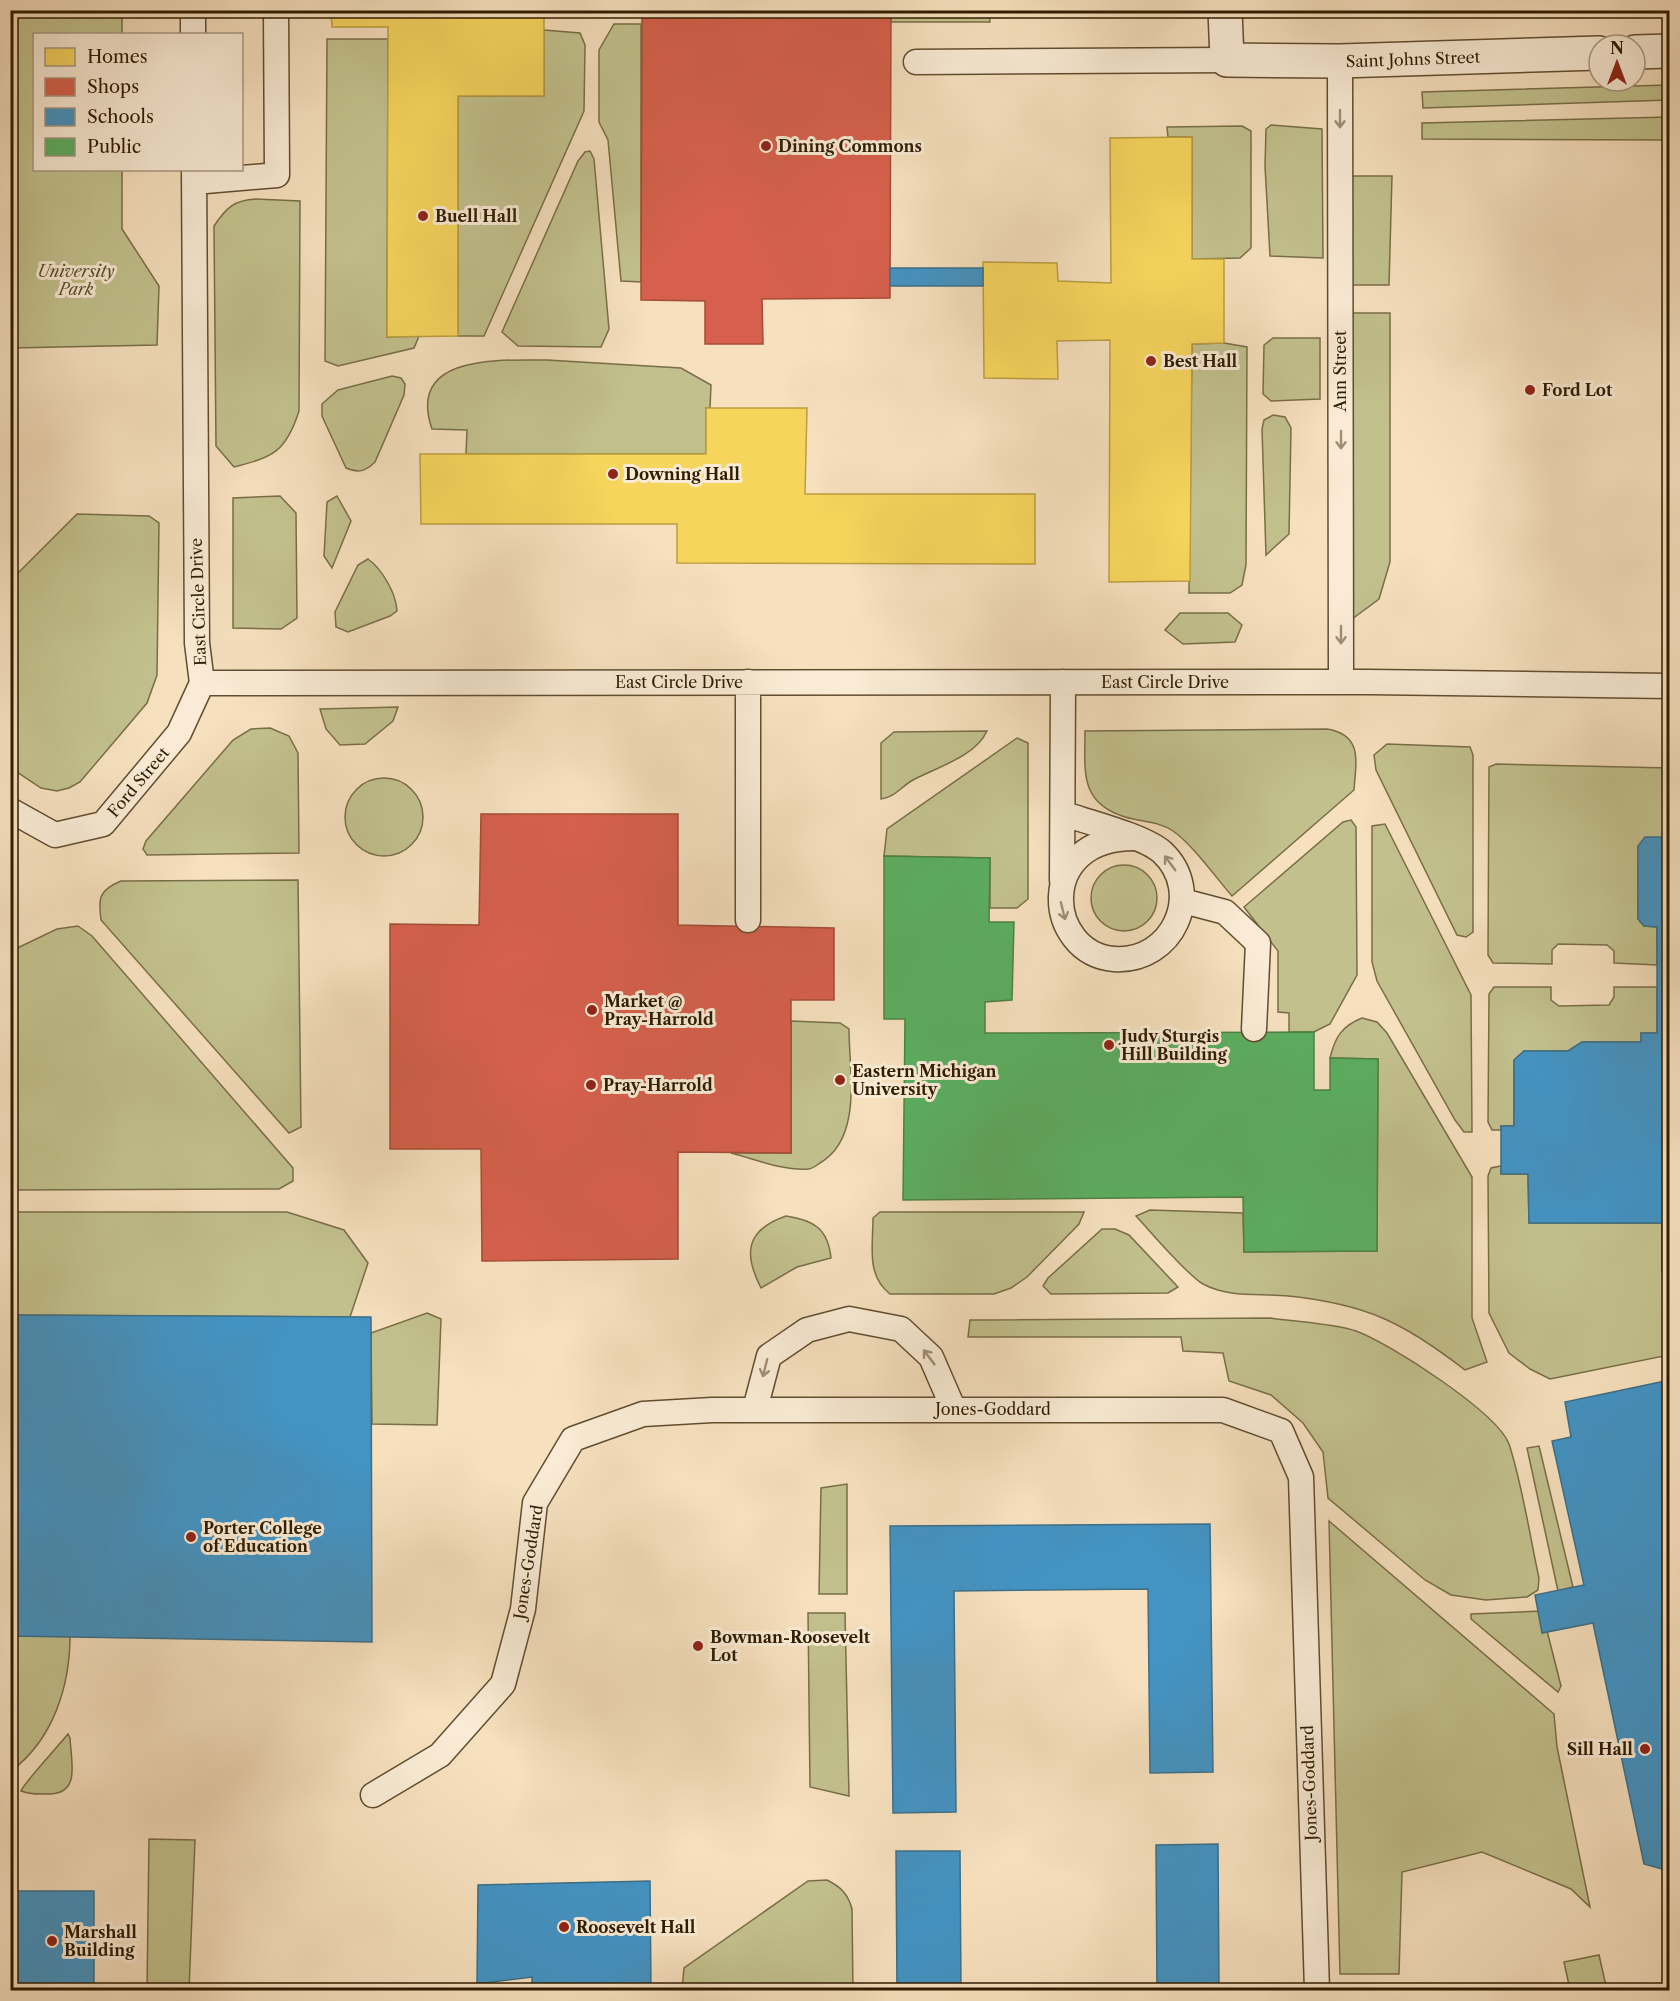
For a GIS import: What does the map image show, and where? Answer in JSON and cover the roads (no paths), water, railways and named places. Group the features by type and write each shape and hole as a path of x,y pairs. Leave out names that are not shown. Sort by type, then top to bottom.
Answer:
{"street":[{"path":"1225,10 1227,60"},
{"path":"1647,52 1670,51"},
{"name":"Saint Johns Street","path":"1227,60 1340,61 1587,53"}],"lane":[{"path":"193,10 193,33"},
{"path":"194,176 278,175 276,10"},
{"path":"916,62 1227,60"},
{"name":"Ann Street","path":"1340,61 1341,682"},
{"name":"East Circle Drive","path":"194,176 197,643 202,683 1341,682 1670,686"},
{"path":"748,682 748,920"},
{"path":"1063,682 1064,814 1060,904 1064,919 1075,938 1091,951 1111,958 1128,959 1148,953 1166,940 1178,922 1183,901 1180,880 1174,866 1160,850 1134,838 1064,814"},
{"name":"Ford Street","path":"10,810 55,835 103,824 179,733 202,683"},
{"path":"1062,882 1070,866 1084,850 1112,838 1134,838"},
{"path":"1183,901 1225,912 1258,944 1254,1029"},
{"path":"755,1409 768,1356 807,1330 849,1318 901,1329 931,1357 954,1410"},
{"name":"Jones-Goddard","path":"373,1794 440,1755 503,1684 524,1609 535,1503 573,1439 643,1414 755,1409 1222,1410 1281,1431 1301,1476 1317,1990"}],"place":[{"name":"Dining Commons","path":"766,146"},
{"name":"Buell Hall","path":"423,216"},
{"name":"Best Hall","path":"1151,361"},
{"name":"Ford Lot","path":"1530,390"},
{"name":"Downing Hall","path":"613,474"},
{"name":"Market @ Pray-Harrold","path":"592,1010"},
{"name":"Judy Sturgis Hill Building","path":"1109,1045"},
{"name":"Eastern Michigan University","path":"840,1080"},
{"name":"Pray-Harrold","path":"591,1085"},
{"name":"Porter College of Education","path":"191,1537"},
{"name":"Bowman-Roosevelt Lot","path":"698,1646"},
{"name":"Sill Hall","path":"1645,1749"},
{"name":"Roosevelt Hall","path":"564,1927"},
{"name":"Marshall Building","path":"52,1941"}],"park label":[{"name":"University Park","path":"76,280"}]}
